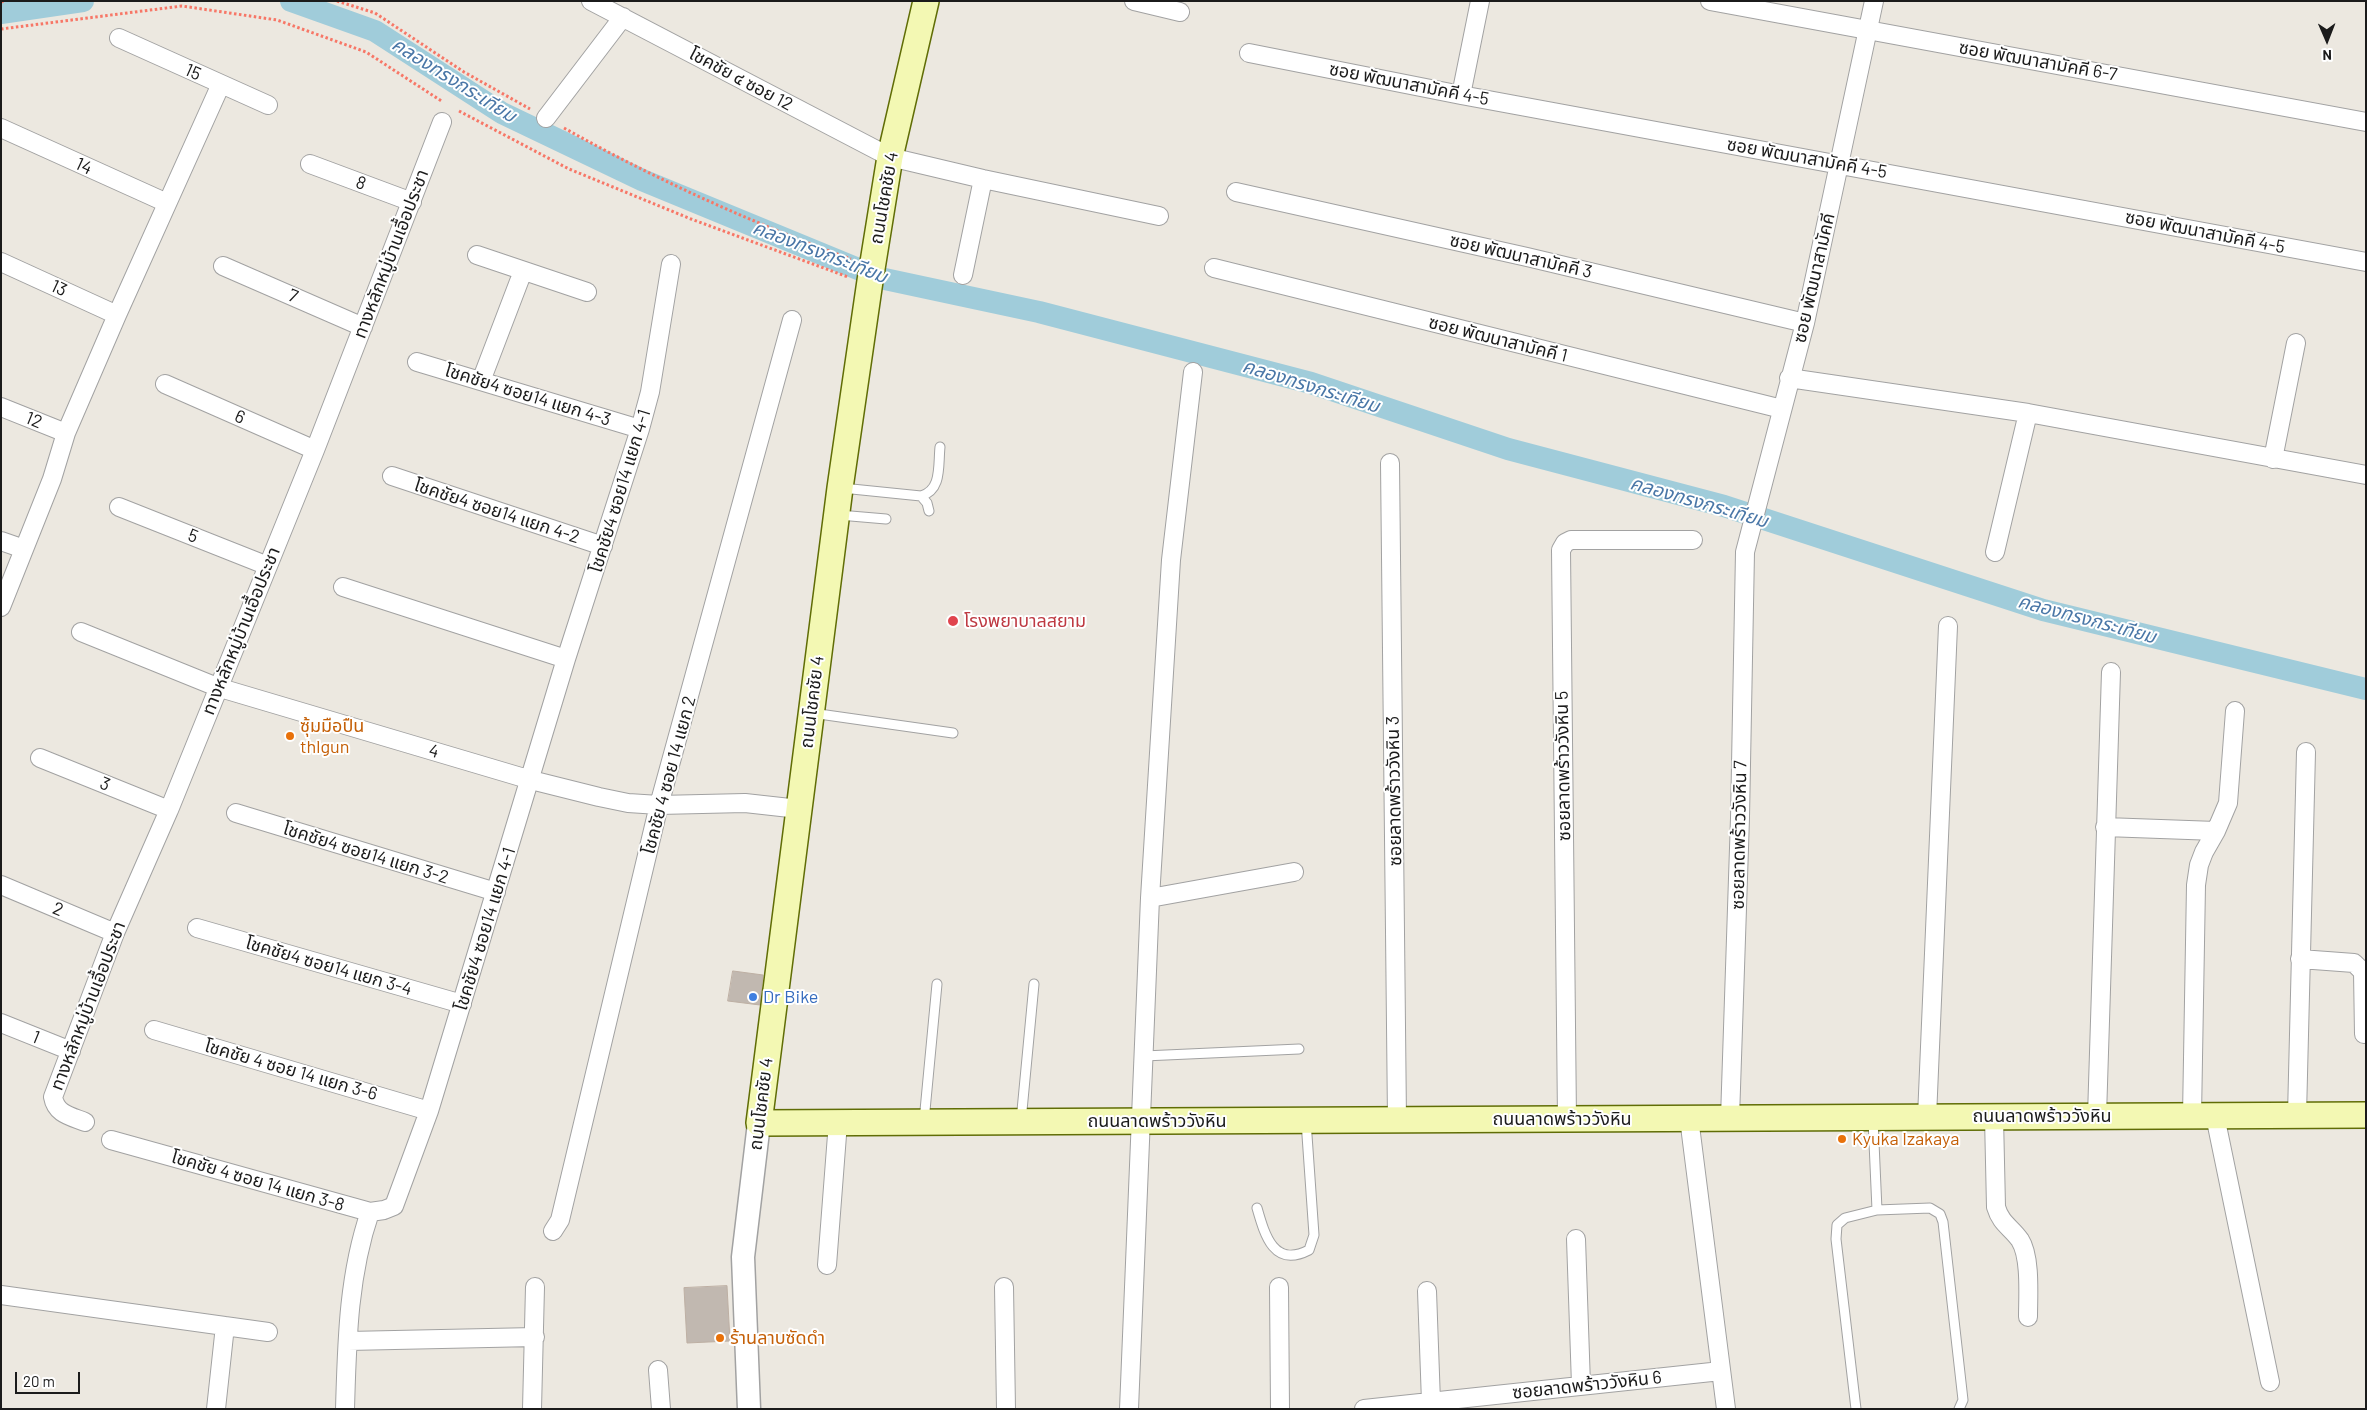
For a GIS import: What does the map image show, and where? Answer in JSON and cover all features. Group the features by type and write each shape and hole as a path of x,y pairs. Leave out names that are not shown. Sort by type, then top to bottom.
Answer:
{"main road":[{"name":"ถนนโชคชัย 4","path":"759,1123 836,514 872,272 890,157 926,1"},
{"name":"ถนนลาดพร้าววังหิน","path":"759,1123 2366,1115"}],"street":[{"name":"โชคชัย ๔ ซอย 12","path":"591,1 890,157 983,179 1159,216"},
{"path":"1134,1 1180,12"},
{"path":"1462,95 1480,1"},
{"name":"ซอย พัฒนาสามัคคี 6-7","path":"1710,1 2366,122"},
{"name":"ซอย พัฒนาสามัคคี","path":"1744,552 1805,323 1874,1"},
{"path":"546,118 623,17"},
{"name":"15","path":"118,38 268,105"},
{"name":"ซอย พัฒนาสามัคคี 4-5","path":"1249,53 1462,95 2366,262"},
{"path":"1,607 52,479 66,433 221,84"},
{"name":"ทางหลักหมู่บ้านเอื้อประชา","path":"85,1122 62,1113 55,1107 53,1097 115,933 169,810 217,687 315,450 442,122"},
{"name":"14","path":"1,128 167,203"},
{"name":"8","path":"310,164 412,202"},
{"path":"963,275 983,179"},
{"name":"ซอย พัฒนาสามัคคี 3","path":"1236,192 1518,254 1805,323"},
{"path":"477,255 586,292"},
{"name":"13","path":"1,262 117,315"},
{"name":"โชคชัย4 ซอย14 แยก 4-1","path":"399,1196 429,1111 531,780 566,659 640,428 650,392 671,264"},
{"name":"7","path":"224,266 363,327"},
{"name":"ซอย พัฒนาสามัคคี 1","path":"1214,268 1782,409"},
{"path":"482,381 523,271"},
{"name":"โชคชัย 4 ซอย 14 แยก 2","path":"553,1231 560,1220 659,805 792,320"},
{"path":"2273,459 2296,343"},
{"name":"โชคชัย4 ซอย14 แยก 4-3","path":"416,362 640,428"},
{"path":"1129,1409 1150,898 1171,560 1193,372"},
{"path":"1790,378 2028,413 2366,475"},
{"name":"6","path":"165,384 315,450"},
{"name":"12","path":"1,407 66,433"},
{"path":"1995,552 2028,413"},
{"name":"ซอยลาดพร้าววังหิน 3","path":"1390,464 1398,1119"},
{"name":"โชคชัย4 ซอย14 แยก 4-2","path":"392,476 603,546"},
{"name":"5","path":"119,507 268,566"},
{"name":"ซอยลาดพร้าววังหิน 5","path":"1567,1119 1561,550 1565,543 1571,540 1693,540"},
{"path":"1,541 24,550"},
{"name":"ซอยลาดพร้าววังหิน 7","path":"1730,1118 1740,818 1744,552"},
{"path":"344,587 566,659"},
{"path":"1927,1117 1948,626"},
{"name":"4","path":"81,632 217,687 531,780 628,803 659,805 745,804 799,809"},
{"path":"2097,1116 2111,672"},
{"path":"2235,711 2228,802 2216,831 2204,852 2199,865 2196,885 2204,1116 2270,1382"},
{"path":"2297,1115 2306,752"},
{"name":"3","path":"40,758 169,810"},
{"name":"โชคชัย4 ซอย14 แยก 3-2","path":"236,814 496,892"},
{"path":"2105,827 2216,831"},
{"path":"1150,898 1294,872"},
{"name":"2","path":"1,885 115,933"},
{"name":"โชคชัย4 ซอย14 แยก 3-4","path":"196,928 462,1004"},
{"path":"2300,960 2354,963 2363,972 2364,1034"},
{"name":"1","path":"1,1023 71,1051"},
{"name":"โชคชัย 4 ซอย 14 แยก 3-6","path":"154,1030 429,1111"},
{"path":"1994,1116 1996,1207 1999,1219 2021,1241 2026,1255 2028,1317"},
{"path":"1689,1118 1726,1409"},
{"path":"827,1265 838,1122"},
{"name":"ถนนโชคชัย 4","path":"749,1409 743,1257 759,1123"},
{"name":"โชคชัย 4 ซอย 14 แยก 3-8","path":"111,1140 370,1212 394,1206 399,1196"},
{"path":"346,1409 348,1341 354,1268 360,1240 370,1212"},
{"path":"1576,1239 1581,1385"},
{"path":"532,1409 535,1287"},
{"path":"1004,1287 1006,1409"},
{"path":"1279,1287 1280,1409"},
{"path":"1427,1291 1431,1402"},
{"path":"1,1295 268,1332"},
{"path":"216,1409 225,1326"},
{"path":"348,1341 535,1337"},
{"path":"658,1370 660,1409"},
{"name":"ซอยลาดพร้าววังหิน 6","path":"1364,1409 1721,1371"}],"lane":[{"path":"840,488 920,496 930,494 937,485 940,448"},
{"path":"920,496 927,503 929,511"},
{"path":"836,514 886,518"},
{"path":"811,713 953,733"},
{"path":"924,1122 937,984"},
{"path":"1021,1121 1034,984"},
{"path":"1144,1056 1299,1049"},
{"path":"1873,1117 1877,1210"},
{"path":"1257,1208 1265,1234 1275,1249 1287,1256 1297,1256 1309,1250 1314,1235 1306,1120"},
{"path":"1856,1409 1836,1238 1837,1225 1845,1218 1877,1210 1930,1208 1940,1214 1943,1222 1963,1400 1959,1409"}],"path":[{"path":"337,1 375,13 464,72 626,163 672,185 827,250 872,272"}],"building":[{"path":"733,971 763,975 760,1005 728,1001"},
{"path":"727,1286 730,1341 687,1343 684,1288"}],"waterway":[{"name":"คลองทรงกระเทียม","path":"1,13 83,1"},
{"name":"คลองทรงกระเทียม","path":"291,1 375,31 502,113 642,180 880,278 1039,312 1311,383 1508,449 1724,506 2043,610 2366,689"}],"place":[{"name":"โรงพยาบาลสยาม","path":"953,621"},
{"name":"ซุ้มมือปืน thlgun","path":"290,736"},
{"name":"Dr Bike","path":"753,997"},
{"name":"Kyuka Izakaya","path":"1842,1139"},
{"name":"ร้านลาบซัดดำ","path":"720,1338"}]}
